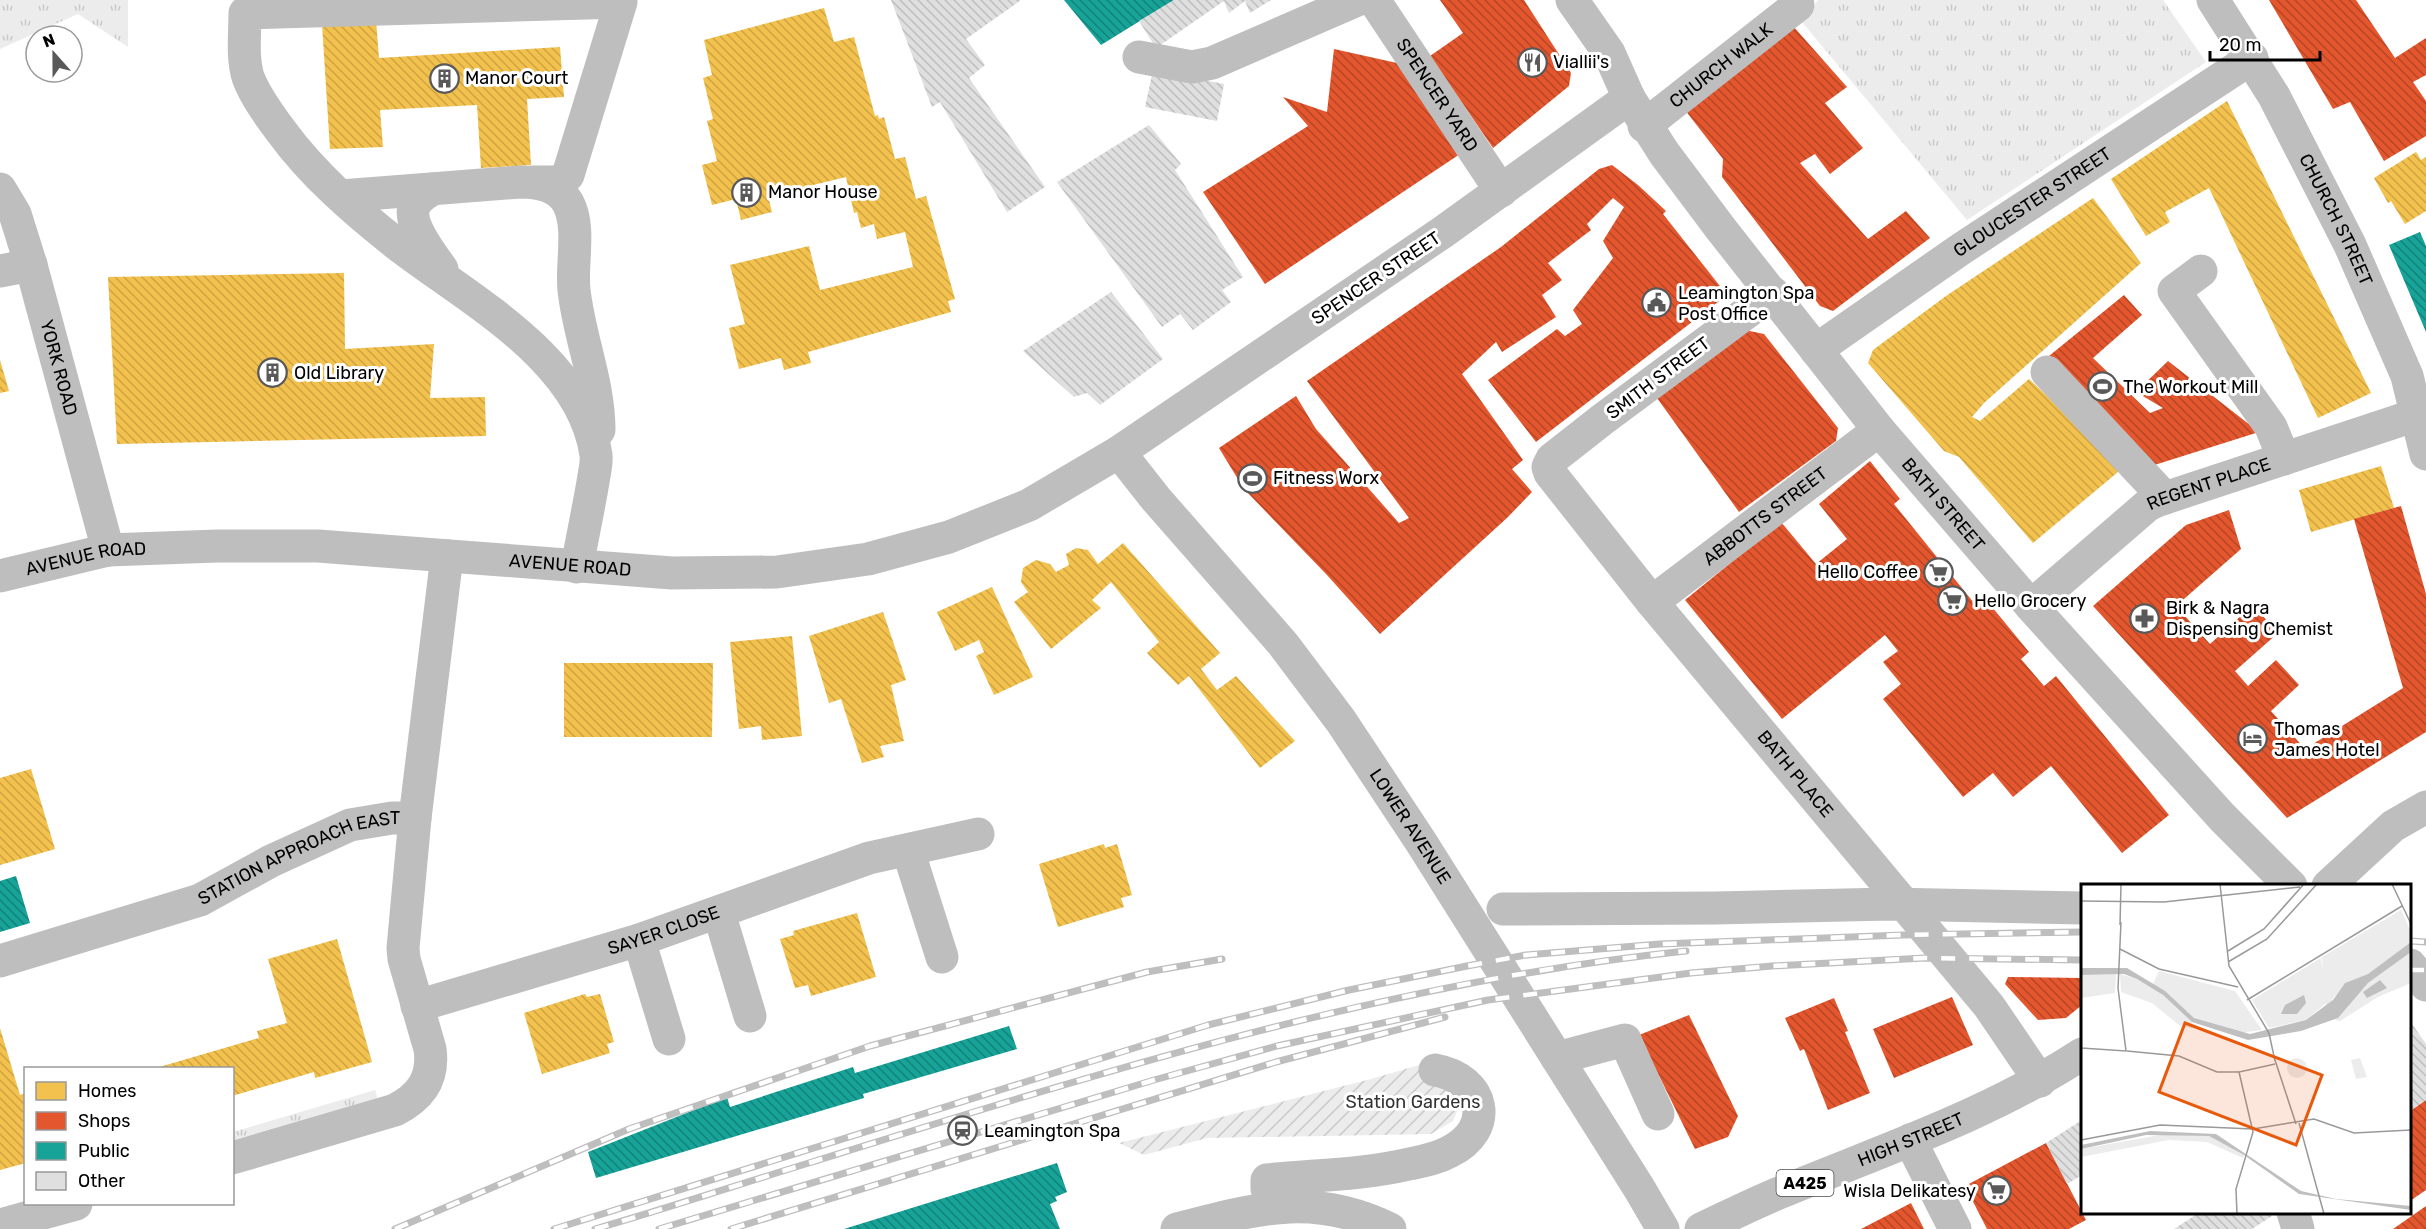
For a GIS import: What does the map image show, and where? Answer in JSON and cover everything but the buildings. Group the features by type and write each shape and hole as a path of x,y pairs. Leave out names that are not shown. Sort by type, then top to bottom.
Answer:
{"street":[{"path":"1139,57 1192,67 1212,63 1357,0"},
{"name":"SPENCER YARD","path":"1374,0 1501,191"},
{"path":"1572,0 1609,53"},
{"path":"1598,0 1605,19 1609,53"},
{"name":"CHURCH STREET","path":"2213,0 2252,57 2274,96 2350,244 2398,352 2419,408 2426,454"},
{"path":"341,196 558,182 568,176 573,166 621,2 244,13 245,61 253,86 286,139 322,180 397,244 531,346 570,390 592,436 596,458"},
{"name":"CHURCH WALK","path":"1636,112 1667,110 1714,70 1798,5"},
{"name":"BATH STREET","path":"1609,53 1636,112 1721,230 1879,430 2031,606 2222,818 2290,884"},
{"name":"GLOUCESTER STREET","path":"1816,350 1960,249 2252,57"},
{"name":"SPENCER STREET","path":"1119,452 1501,191 1636,112"},
{"path":"573,166 574,289 599,412 596,458 577,567"},
{"path":"532,182 557,190 568,203 572,216"},
{"name":"YORK ROAD","path":"0,189 15,214 16,268 108,550"},
{"path":"433,189 421,197 412,213 420,236 456,287"},
{"path":"2201,271 2174,291 2271,427 2284,459"},
{"name":"SMITH STREET","path":"1548,467 1552,459 1603,419 1773,293"},
{"path":"2047,372 2165,498"},
{"name":"REGENT PLACE","path":"2031,606 2148,506 2165,498 2284,459 2419,408"},
{"name":"ABBOTTS STREET","path":"1652,602 1879,430"},
{"name":"AVENUE ROAD","path":"0,576 108,550 217,546 318,546 672,573 777,572 842,564 894,554 950,537 1029,505 1119,452"},
{"name":"LOWER AVENUE","path":"1119,452 1147,489 1283,644 1341,720 1421,842 1663,1229"},
{"name":"BATH PLACE","path":"1548,467 1652,602 1989,1006 2040,1081"},
{"name":"STATION APPROACH EAST","path":"0,961 200,900 271,861 350,825 392,818 416,818 447,556"},
{"path":"2339,882 2393,826 2426,807"},
{"path":"234,1157 367,1119 407,1104 426,1085 431,1060 403,948 416,818"},
{"name":"SAYER CLOSE","path":"417,1006 639,940 869,858 978,834"},
{"path":"908,850 942,957"},
{"path":"1503,909 1904,904 2081,908"},
{"path":"718,913 750,1016"},
{"path":"639,940 669,1039"},
{"path":"2411,967 2426,985"},
{"path":"1557,1059 1625,1040 1658,1113"},
{"name":"HIGH STREET","path":"1701,1229 1782,1192 1979,1111 2040,1081 2081,1055"},
{"path":"1267,1189 1267,1180 1334,1176 1381,1170 1435,1158 1456,1149 1474,1129 1480,1114 1480,1105 1472,1092 1459,1079 1447,1072 1435,1070"},
{"path":"1910,1140 1956,1229"},
{"path":"0,1225 69,1205"},
{"path":"1178,1229 1257,1210 1295,1206 1349,1212 1390,1229"},
{"path":"2294,1214 2298,1229"}],"green space":[{"path":"0,0 128,0 128,47 78,14 56,24 24,24 24,38 0,49"},
{"path":"1818,0 2163,0 2206,62 1967,220 1797,16 1814,11 1813,8"},
{"name":"Station Gardens","path":"1433,1061 1463,1097 1453,1121 1431,1134 1207,1138 1144,1155 1119,1143 1371,1079"},
{"path":"375,1090 378,1100 234,1143 234,1132"}],"railway":[{"path":"554,1229 1208,1025 1349,990 1467,966 1526,955 1660,944 1903,935 2081,932"},
{"path":"2411,941 2426,942"},
{"path":"595,1229 1027,1096 1244,1035 1353,1008 1464,985 1574,965 1686,951"},
{"path":"659,1229 1154,1080 1277,1046 1488,1000 1691,973 1772,966 1925,958 2081,960"},
{"path":"395,1229 629,1129 870,1046 1147,972 1222,959"},
{"path":"2411,970 2426,970"},
{"path":"731,1229 1276,1062 1445,1017"}],"place":[{"name":"Viallii's","path":"1532,62"},
{"name":"Manor Court","path":"444,78"},
{"name":"Manor House","path":"747,192"},
{"name":"Leamington Spa Post Office","path":"1657,303"},
{"name":"Old Library","path":"273,373"},
{"name":"The Workout Mill","path":"2102,387"},
{"name":"Fitness Worx","path":"1252,478"},
{"name":"Hello Coffee","path":"1939,572"},
{"name":"Hello Grocery","path":"1953,601"},
{"name":"Birk & Nagra Dispensing Chemist","path":"2145,618"},
{"name":"Thomas James Hotel","path":"2253,739"},
{"name":"Leamington Spa","path":"963,1131"},
{"name":"Wisla Delikatesy","path":"1997,1191"}]}
